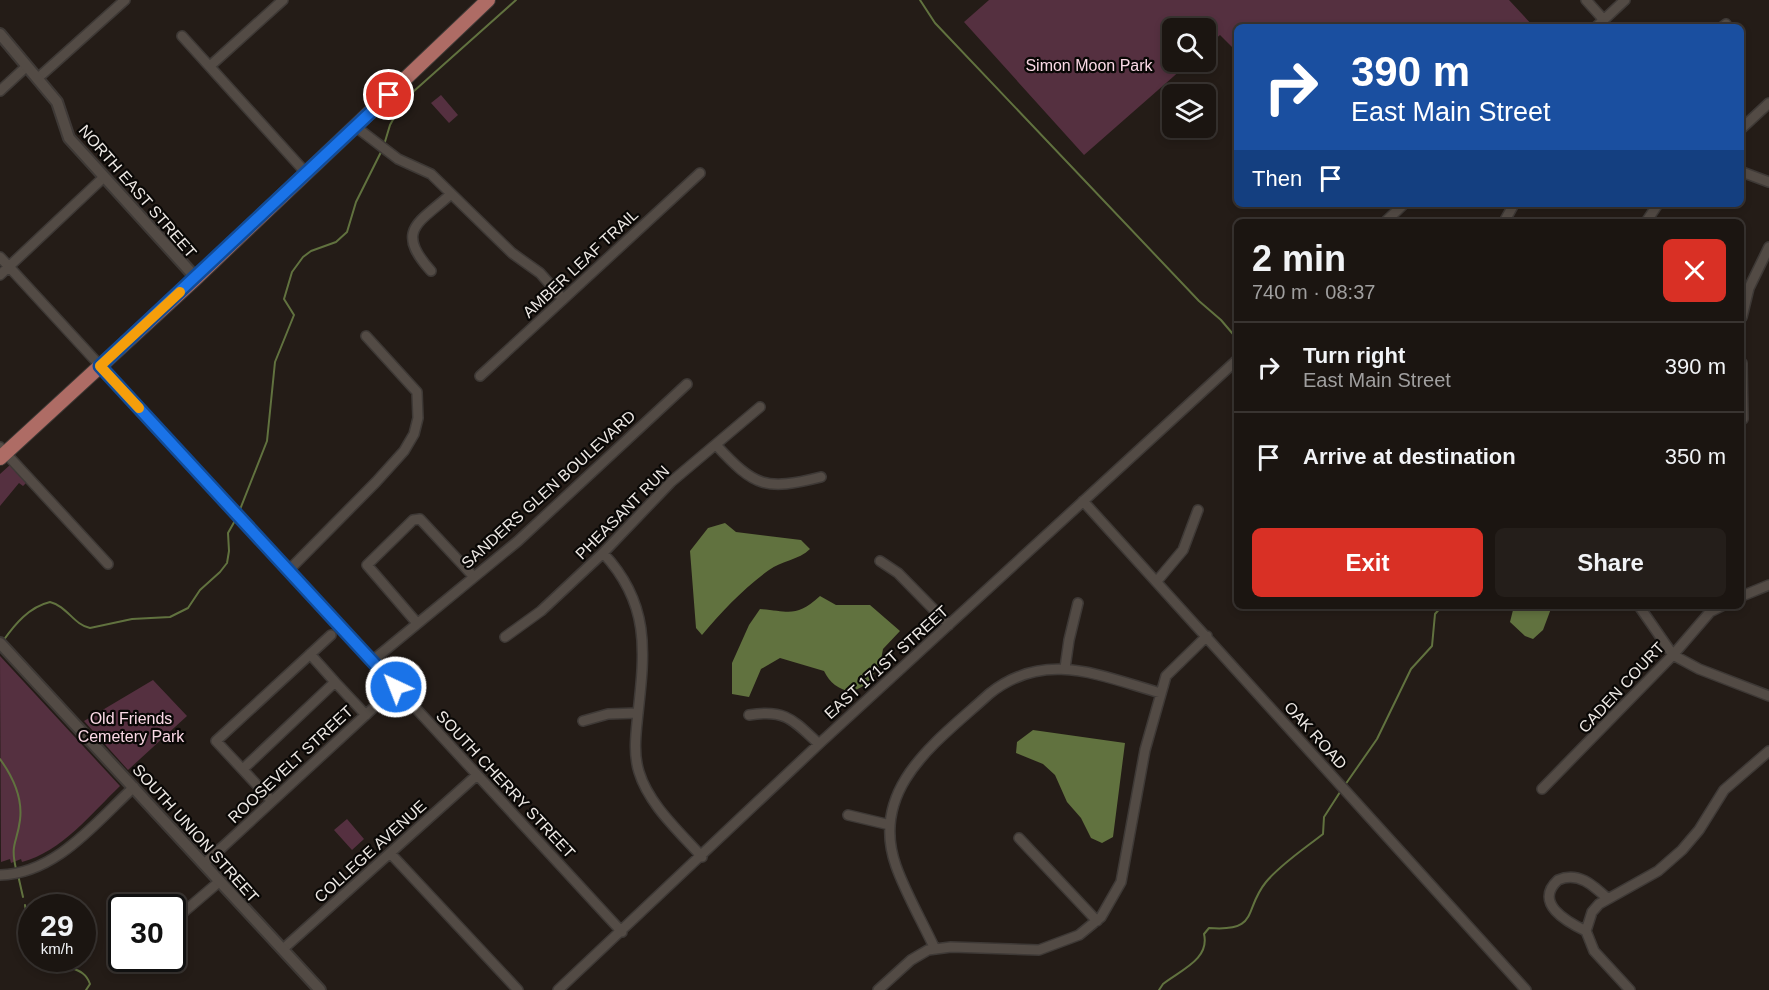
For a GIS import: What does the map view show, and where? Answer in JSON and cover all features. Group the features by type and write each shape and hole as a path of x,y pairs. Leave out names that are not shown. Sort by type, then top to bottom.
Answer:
{"main road":[{"path":"2,452 196,278 488,0"}],"street":[{"path":"38,78 125,0"},
{"path":"210,66 283,0"},
{"path":"1586,0 1604,20"},
{"path":"1599,24 1625,0"},
{"name":"NORTH EAST STREET","path":"0,34 57,102 66,134 196,278"},
{"path":"182,36 307,174"},
{"path":"0,91 27,66"},
{"path":"1744,126 1769,103"},
{"path":"356,127 383,149 431,174 512,253 540,273 563,299"},
{"name":"AMBER LEAF TRAIL","path":"480,376 700,173"},
{"path":"1744,173 1769,182"},
{"path":"0,275 104,177"},
{"path":"431,271 413,248 411,236 419,223 451,194"},
{"path":"1388,219 1401,207"},
{"path":"1744,309 1749,288 1769,247"},
{"name":"SOUTH CHERRY STREET","path":"0,256 622,932"},
{"path":"289,570 376,483 404,451 414,434 418,418 417,392 366,336"},
{"name":"EAST 171ST STREET","path":"558,990 819,744 1234,363"},
{"name":"SANDERS GLEN BOULEVARD","path":"372,661 518,541 687,384"},
{"name":"PHEASANT RUN","path":"505,637 541,610 603,553 671,482 760,407"},
{"path":"716,445 745,474 764,483 787,485 821,477"},
{"path":"2,452 108,564"},
{"name":"OAK ROAD","path":"1083,501 1526,990"},
{"path":"1157,581 1183,550 1198,510"},
{"path":"417,623 367,566 414,519 420,519 474,577"},
{"path":"603,553 627,586 640,620 644,656 635,748 642,782 657,806 702,856"},
{"path":"880,561 898,573 949,625"},
{"path":"1744,595 1769,585"},
{"path":"1065,668 1078,603"},
{"path":"1642,609 1673,655 1699,669 1769,696"},
{"name":"CADEN COURT","path":"1542,789 1673,655 1710,612 1716,609"},
{"path":"272,801 216,741 331,635"},
{"path":"878,990 911,960 935,949 1039,950 1065,943 1097,921 1110,905 1121,882 1145,750 1161,693 1171,669 1207,636"},
{"name":"SOUTH UNION STREET","path":"4,647 320,990"},
{"path":"310,654 366,714"},
{"path":"935,949 896,866 890,825 897,793 910,770 989,694 1013,677 1028,672 1065,668 1161,693"},
{"path":"243,769 335,682"},
{"name":"ROOSEVELT STREET","path":"204,864 396,687"},
{"path":"749,715 770,711 788,716 819,744"},
{"path":"583,720 608,714 638,713"},
{"path":"1630,990 1594,951 1586,931 1592,912 1608,899 1658,871 1682,850 1699,830 1724,790 1769,751"},
{"name":"COLLEGE AVENUE","path":"283,949 477,775"},
{"path":"0,875 29,871 59,855 134,787"},
{"path":"848,815 890,825"},
{"path":"1019,838 1097,921"},
{"path":"390,853 518,990"},
{"path":"1586,931 1564,920 1552,908 1550,895 1554,884 1565,877 1581,878 1608,899"},
{"path":"186,910 220,881"}],"green space":[{"name":"Simon Moon Park","path":"989,0 1509,0 1531,24 1234,24 1234,49 1220,35 1216,38 1216,18 1162,18 1162,72 1179,72 1162,84 1162,87 1084,155 964,22"},
{"path":"441,95 458,115 449,123 431,103"},
{"path":"10,465 26,483 23,486 19,483 0,506 0,474"},
{"path":"0,656 120,786 63,841 50,850 22,862 21,859 11,863 10,859 1,862 1,865"},
{"name":"Old Friends Cemetery Park","path":"153,680 187,716 128,770 84,721"},
{"path":"347,819 364,839 352,850 334,830"}],"shaded area":[{"path":"725,523 736,532 801,540 810,549 801,556 774,567 760,577 717,617 702,635 696,628 690,551 708,528"},
{"path":"820,596 836,605 870,605 900,631 883,649 880,665 867,684 852,692 847,691 835,685 824,671 780,658 761,669 749,697 732,694 732,663 749,625 760,609 792,612 805,608"},
{"path":"1513,609 1551,609 1543,630 1533,639 1525,636 1510,622"},
{"path":"1033,730 1125,743 1113,837 1102,843 1091,838 1081,818 1067,802 1055,775 1043,764 1016,753 1017,742"}],"waterway":[{"path":"384,145 390,125 400,107 414,91 516,0"},
{"path":"920,0 935,23 1234,335"},
{"path":"239,512 267,441 275,362 294,315 284,299 292,272 303,257 311,251 336,242 347,232 356,202 382,150"},
{"path":"3,641 29,612 50,602 61,607 79,623 90,628 132,619 170,617 188,608 200,590 227,563 228,533 237,517"},
{"path":"1345,785 1377,739 1411,669 1432,646 1435,614 1439,609"},
{"path":"0,759 13,780 20,803 20,820 14,848 16,869"},
{"path":"1159,990 1163,984 1198,957 1205,943 1204,934 1209,928 1225,928 1243,923 1259,892 1272,875 1323,834 1324,817 1342,789"},
{"path":"18,875 22,894"},
{"path":"81,972 90,984 86,990"}],"slow traffic":[{"path":"139,408 100,366 180,292"}],"route":[{"path":"389,95 100,366 396,687"}]}
